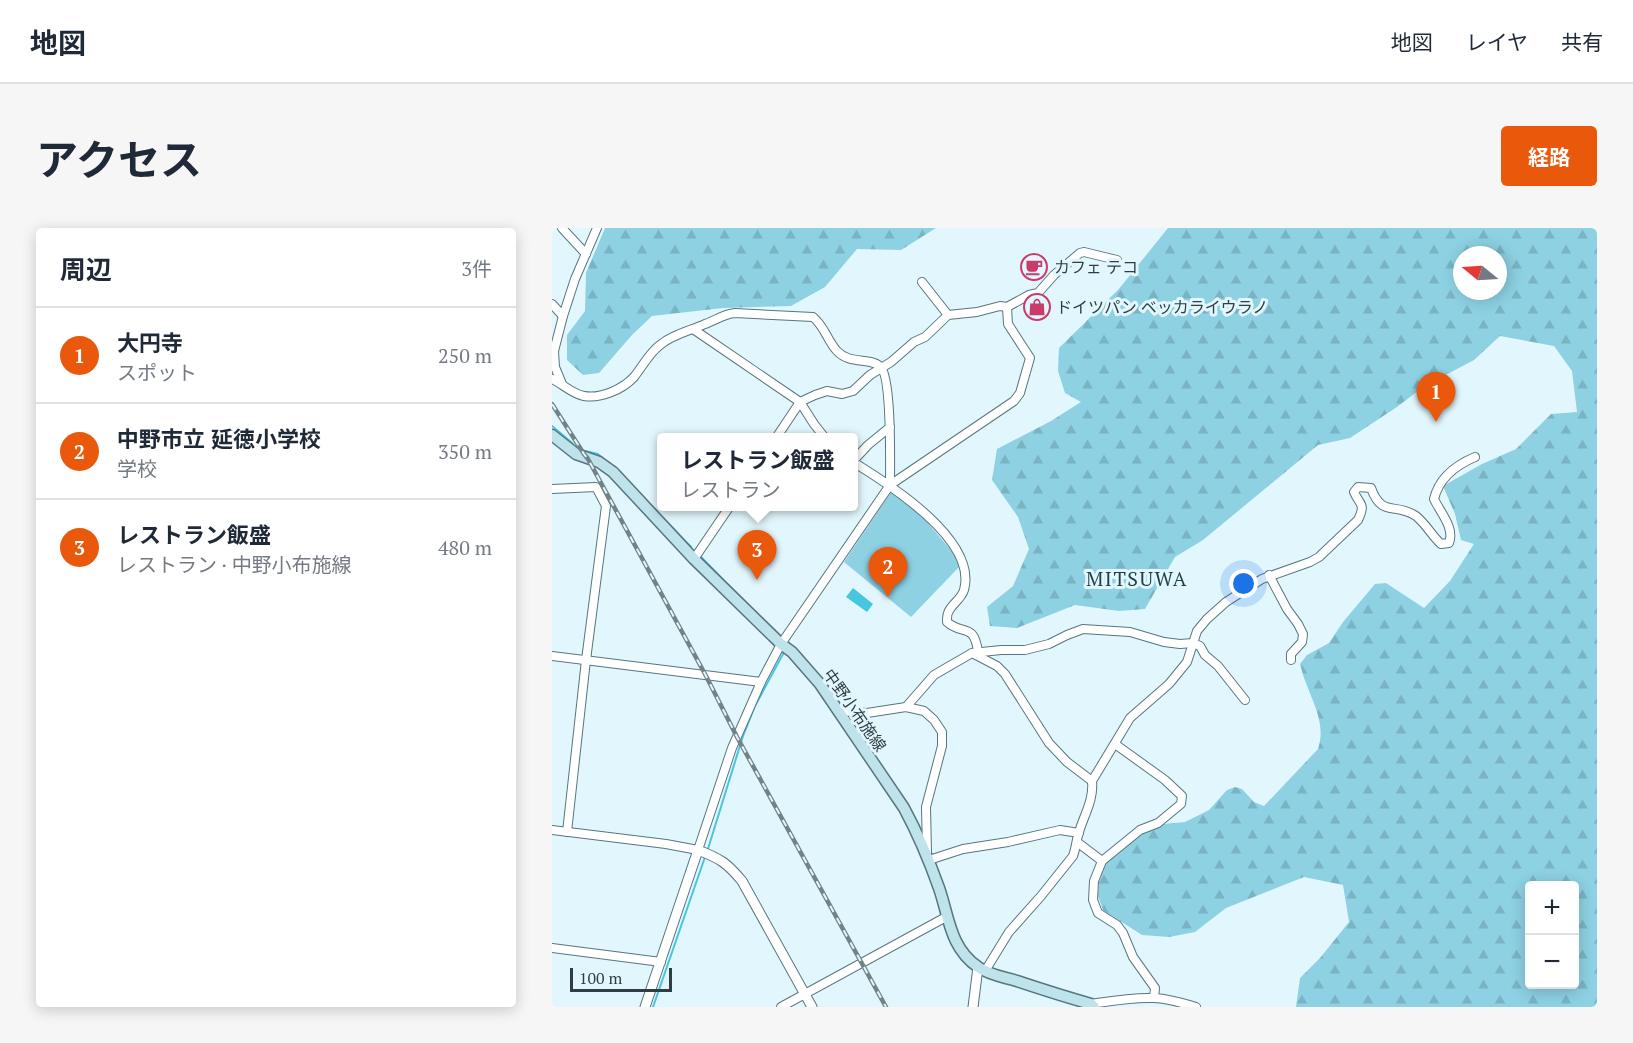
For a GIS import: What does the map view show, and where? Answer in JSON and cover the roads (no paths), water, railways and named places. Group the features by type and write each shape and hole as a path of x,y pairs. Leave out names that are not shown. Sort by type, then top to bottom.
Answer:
{"main road":[{"name":"中野小布施線","path":"552,435 576,454 599,462 613,472 694,559 792,652 820,684 904,808 928,857 940,890 953,939 959,950 981,969 1092,1006"}],"street":[{"path":"562,228 586,254"},
{"path":"562,384 555,367 554,351 575,279 597,228"},
{"path":"779,433 801,402 815,394 828,391 842,394 853,391 870,375 883,368 914,342 926,337 948,315 977,312 1000,306 1007,307 1029,295 1038,293 1054,275 1080,253 1117,260"},
{"path":"922,282 948,315"},
{"path":"552,304 563,316"},
{"path":"645,1007 732,748 781,644 890,485 1014,401 1020,393 1030,358 1008,324 1007,307"},
{"path":"552,379 572,392 583,396 596,396 623,386 659,345 672,336 727,314 813,317 821,324 837,351 848,359 878,364 883,368 890,427 890,485"},
{"path":"693,329 801,402 821,433"},
{"path":"858,456 890,427"},
{"path":"973,1007 981,969 1073,856 1078,833 1088,810 1093,789 1092,781 1130,718 1179,674 1187,662 1197,631 1207,619 1226,602 1269,575 1319,557 1358,520 1362,504 1354,492 1358,486 1371,488 1380,504 1408,512 1416,517 1441,544 1449,543 1450,530 1434,499 1437,488 1453,470 1476,458"},
{"path":"858,464 890,485 923,511 961,557 964,591 947,613 947,622 954,628 965,629 972,634 976,640 975,652"},
{"path":"552,489 596,487 606,506 567,832"},
{"path":"694,559 727,511"},
{"path":"1269,575 1303,634 1302,642 1291,654 1291,660"},
{"path":"906,707 934,675 975,652 1025,650 1049,644 1083,629 1130,632 1164,642 1192,643 1200,646 1205,655 1218,666 1245,700"},
{"path":"975,652 1005,674 1049,743 1067,762 1092,781"},
{"path":"552,656 762,682"},
{"path":"838,711 867,712 906,707 924,711 942,732 942,746 926,807 928,857 1060,830 1078,833"},
{"path":"1115,744 1165,780 1182,796 1181,804 1158,822 1140,830 1102,861 1094,881 1093,900 1098,913 1117,925 1123,933 1133,957 1155,988 1154,998"},
{"path":"552,830 698,850 730,866 742,881 812,1007"},
{"path":"1077,842 1102,861"},
{"path":"781,1007 946,917"},
{"path":"552,948 661,962"},
{"path":"1092,1006 1106,1002 1154,998 1196,1007"}],"waterway":[{"path":"552,426 577,449 598,454 606,461"},
{"path":"626,479 691,547"},
{"path":"700,556 740,597"},
{"path":"707,852 743,736 755,706 783,654"},
{"path":"653,1007 705,857"}],"railway":[{"path":"552,404 588,459 737,737 886,1007"}],"place":[{"name":"カフェ テコ","path":"1034,267"},
{"name":"ドイツパン ベッカライウラノ","path":"1037,307"},
{"name":"大円寺","path":"1436,422"},
{"name":"レストラン飯盛","path":"757,580"},
{"name":"中野市立 延徳小学校","path":"888,597"}],"district":[{"name":"MITSUWA","path":"1137,578"}]}
